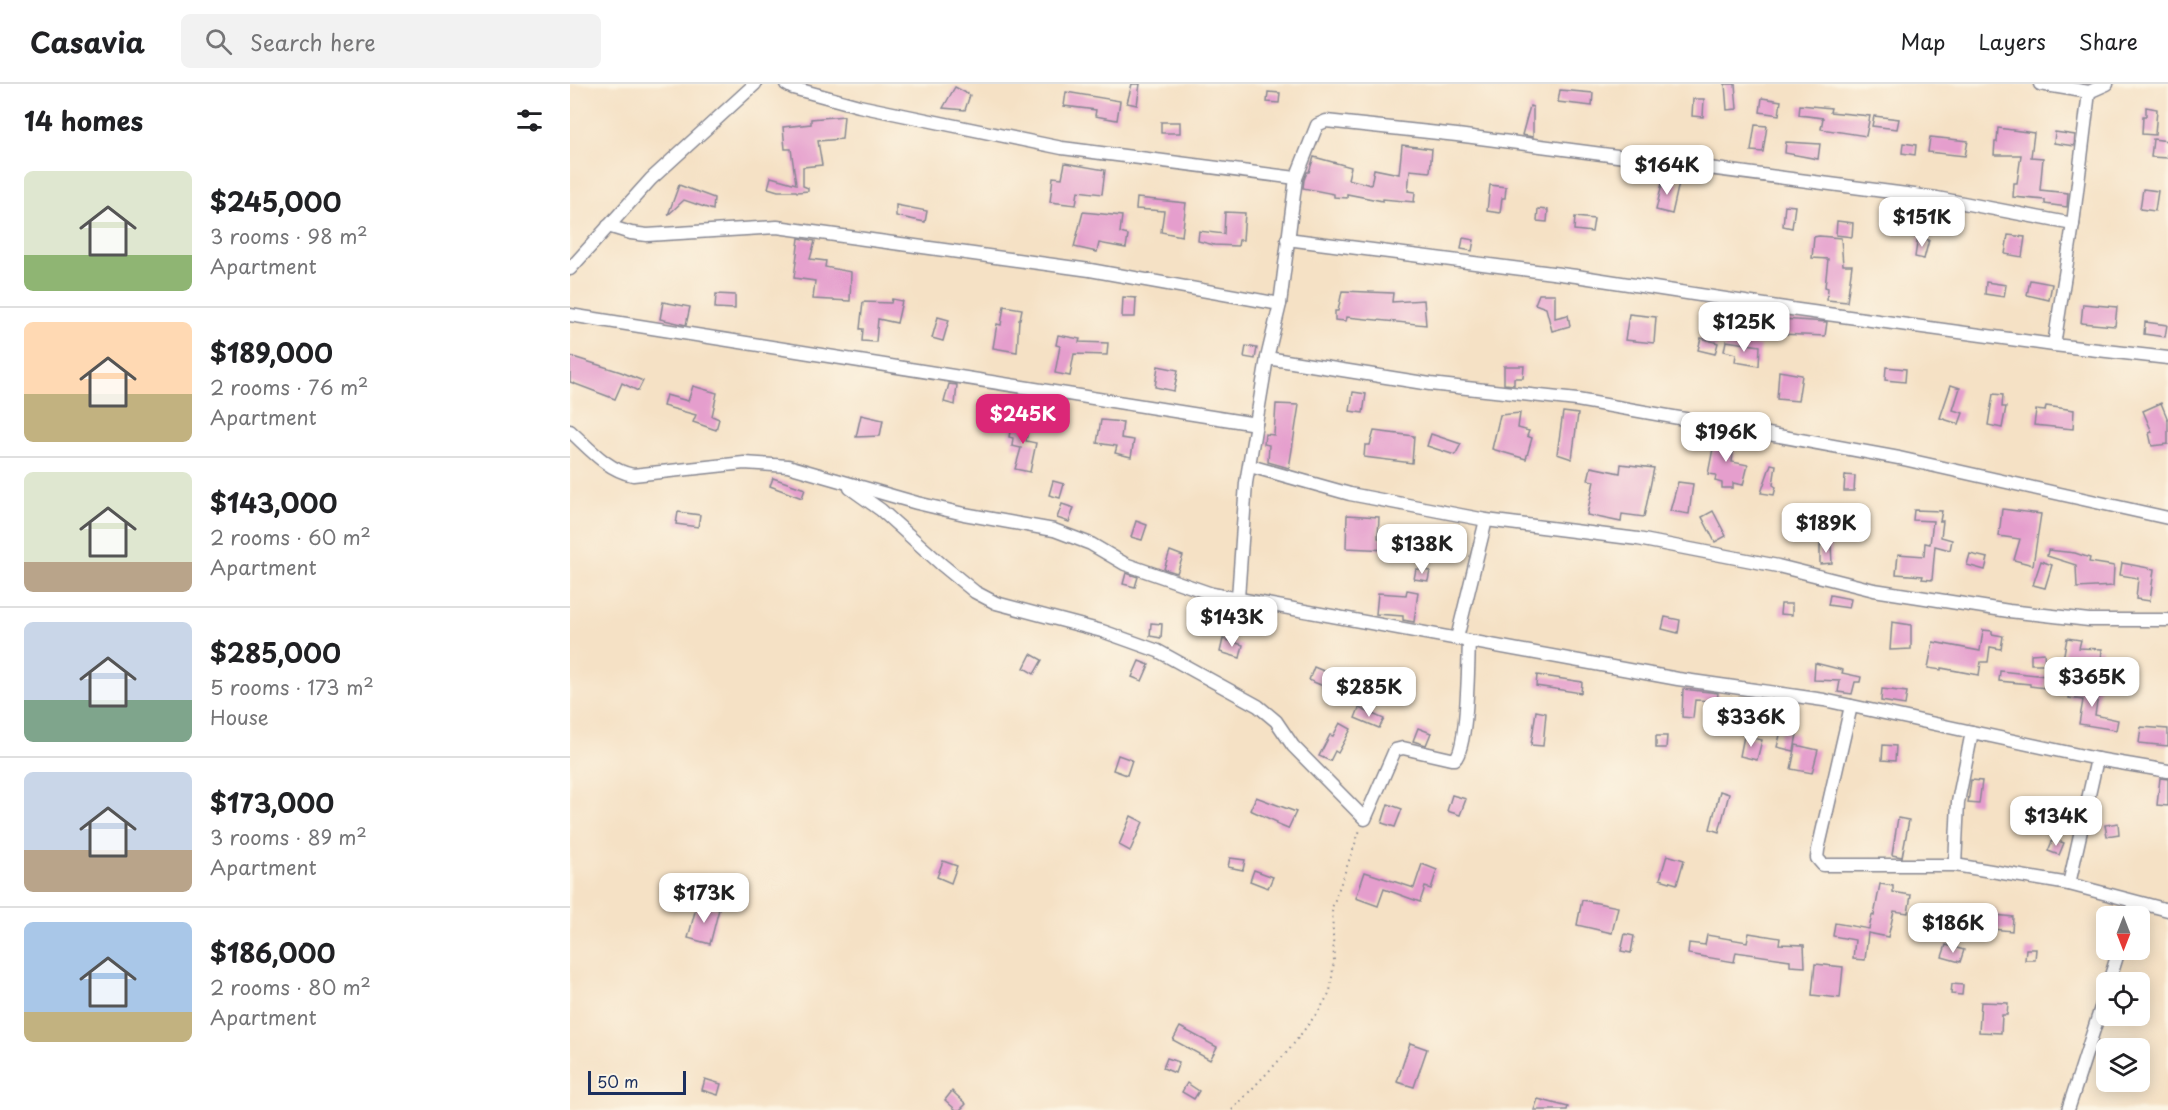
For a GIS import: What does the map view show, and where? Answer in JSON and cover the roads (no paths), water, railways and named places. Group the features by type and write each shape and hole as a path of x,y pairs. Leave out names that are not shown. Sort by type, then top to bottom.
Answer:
{"street":[{"path":"570,269 651,179 755,84"},
{"path":"786,84 793,88 859,106 1062,147 1296,178"},
{"path":"2040,84 2089,92 2107,84"},
{"path":"2054,345 2073,224 2089,92"},
{"path":"1238,598 1246,483 1267,358 1280,304 1296,178 1317,125 1326,121 1457,135 1936,198 2073,224"},
{"path":"608,226 630,233 647,235 777,227 1090,270 1280,304"},
{"path":"1287,239 1576,276 1798,310 2054,345 2168,358"},
{"path":"570,315 1256,424"},
{"path":"1267,358 1430,384 1578,400 1899,458 2168,518"},
{"path":"570,431 611,468 621,473 633,475 744,462 788,465 842,483 964,514 1054,530 1091,544 1125,564 1212,594 1678,679 1851,706 2097,759 2168,771"},
{"path":"1250,465 1350,494 1486,520 1638,539 1778,566 1874,590 2009,611 2089,620 2168,620"},
{"path":"842,483 881,510 975,592 996,603 1101,631 1158,651 1258,706 1276,721 1293,746 1365,819 1395,750 1402,748 1451,759 1455,759 1460,754 1464,738 1463,640 1486,520"},
{"path":"1851,706 1817,858 1823,865 1954,866 2069,884 2168,910"},
{"path":"1954,866 1958,802 1972,732"},
{"path":"2069,884 2097,759"},
{"path":"2133,906 2134,902"},
{"path":"2068,1110 2096,1023"}]}
